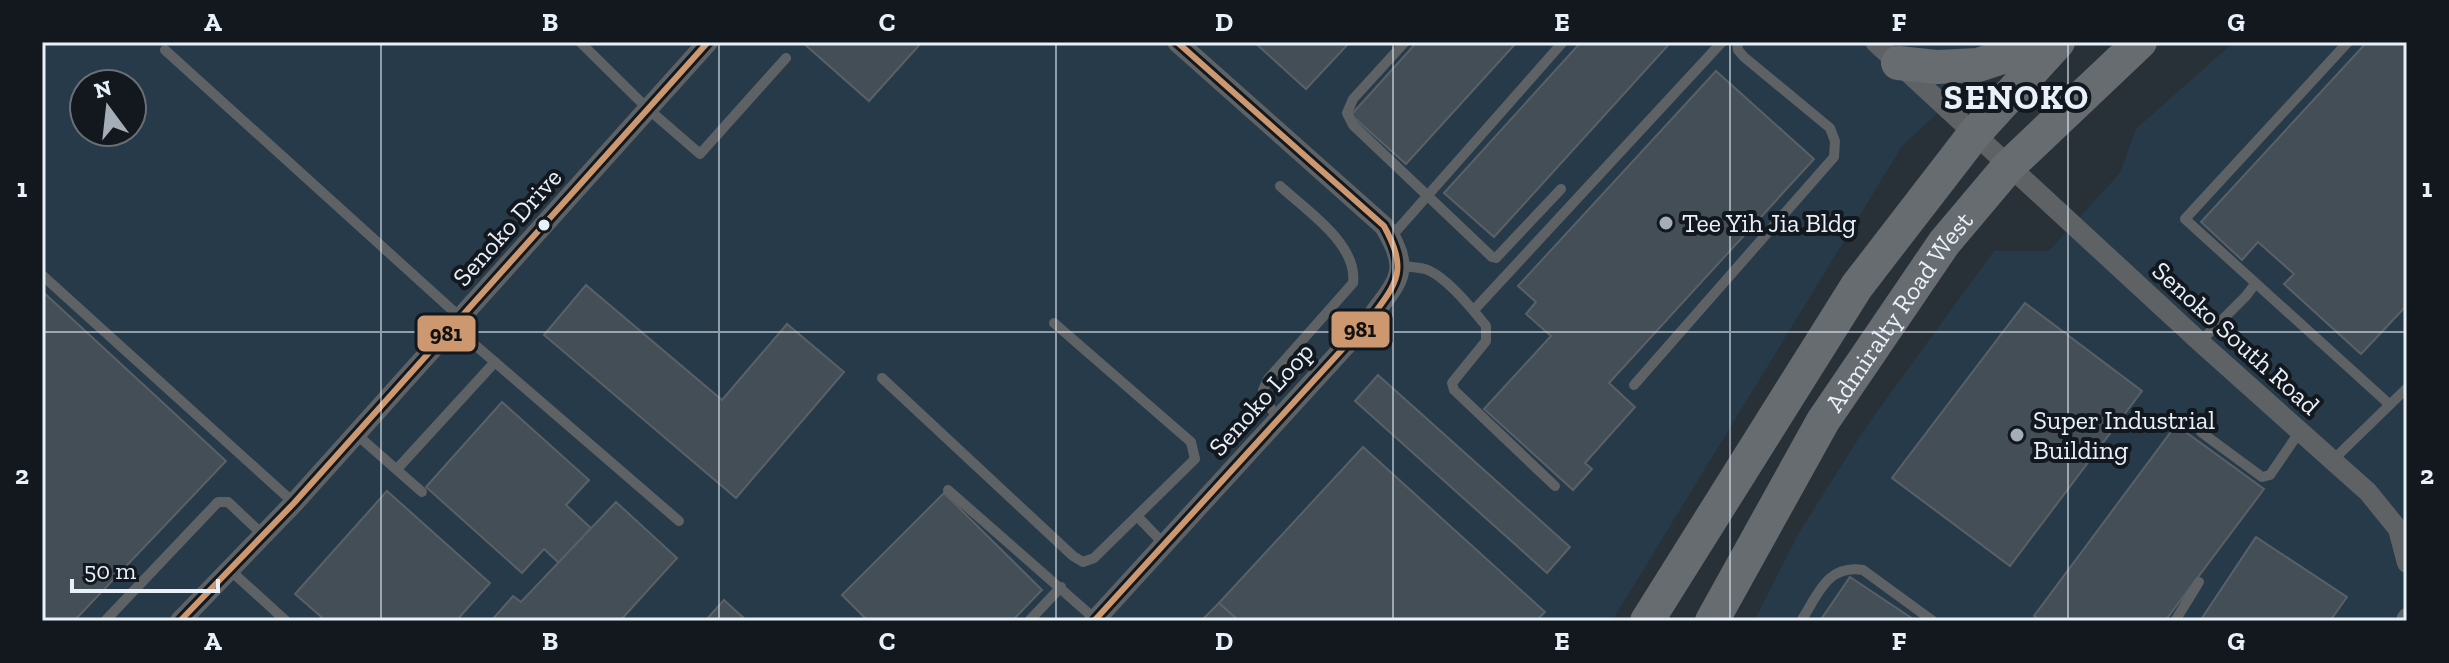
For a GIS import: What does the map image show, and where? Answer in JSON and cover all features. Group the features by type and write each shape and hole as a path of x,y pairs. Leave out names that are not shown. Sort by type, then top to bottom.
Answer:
{"main road":[{"path":"1886,52 1937,67 1978,65 2049,42"},
{"name":"Admiralty Road West","path":"1647,621 1857,286 1975,133 2058,42"},
{"name":"Admiralty Road West","path":"1712,621 1823,421 1944,243 2008,167 2140,42"}],"street":[{"name":"Senoko Drive","path":"180,621 294,503 708,42"},
{"path":"1177,42 1384,226 1399,252 1399,265"},
{"name":"Senoko South Road","path":"1886,52 2008,167 2368,492 2398,529 2407,563"},
{"name":"Senoko Loop","path":"1094,620 1370,319 1399,278 1399,265"}],"lane":[{"path":"580,42 647,108 700,154 786,58"},
{"path":"1405,42 1353,99 1347,113 1353,125 1427,197 1496,258 1561,189"},
{"path":"1391,237 1563,42"},
{"path":"1474,310 1722,42"},
{"path":"1634,385 1834,157 1835,141 1830,128 1744,57 1738,50 1737,42"},
{"path":"2348,42 2185,219 2389,404"},
{"path":"165,50 457,322 495,362 679,521"},
{"path":"1278,419 1263,390 1268,379 1353,283 1355,268 1345,247 1280,186"},
{"path":"1399,265 1426,269 1437,275 1474,310 1486,326 1486,341 1452,383 1454,390 1555,486"},
{"path":"42,275 294,503"},
{"path":"2200,342 2255,284"},
{"path":"882,378 1083,562 1094,558 1195,459 1191,442 1054,323"},
{"path":"397,469 495,362"},
{"path":"2333,460 2407,388"},
{"path":"2201,432 2262,477 2270,475 2300,431"},
{"path":"356,434 422,492"},
{"path":"948,490 1061,587 1094,620"},
{"path":"105,621 218,502 228,502 262,534"},
{"path":"1137,516 1164,544"},
{"path":"1801,621 1832,575 1850,568 1863,570 1933,621"},
{"path":"230,570 281,619"},
{"path":"2175,621 2199,582"},
{"path":"1029,621 1061,587"}],"shaded area":[{"path":"42,42 2015,42 1902,146 1612,621 42,621"},
{"path":"2234,42 2407,42 2407,621 1754,621 1800,531 1866,427 1994,251 2049,251 2120,173 2136,129"}],"building":[{"path":"802,42 922,42 869,101"},
{"path":"1254,42 1350,42 1306,89"},
{"path":"1417,42 1517,42 1406,164 1351,115"},
{"path":"1581,42 1671,42 1494,237 1444,193"},
{"path":"2367,42 2407,42 2407,305 2361,354 2284,284 2294,274 2258,242 2242,260 2201,222"},
{"name":"Tee Yih Jia Bldg","path":"1716,71 1814,159 1609,383 1635,407 1585,463 1592,469 1573,490 1484,409 1551,336 1526,314 1536,302 1518,286"},
{"path":"586,285 722,400 787,324 844,372 736,498 544,335"},
{"path":"42,291 226,461 74,621 42,621"},
{"name":"Super Industrial Building","path":"2025,303 2142,391 2010,566 1892,478"},
{"path":"1378,375 1570,547 1547,573 1355,401"},
{"path":"502,402 589,480 566,505 591,528 559,563 544,549 522,573 426,487"},
{"path":"2176,425 2264,489 2165,621 2041,621 2034,616"},
{"path":"1363,447 1545,612 1536,621 1239,621 1219,603"},
{"path":"387,491 490,583 456,621 326,621 295,594"},
{"path":"944,493 1042,590 1012,621 868,621 842,595"},
{"path":"616,502 677,558 620,621 491,621 513,596 521,602"},
{"path":"2256,537 2347,597 2330,621 2200,621"},
{"path":"1850,577 1916,621 1820,621"},
{"path":"724,600 747,621 705,621"},
{"path":"1219,603 1239,621 1201,621"}],"transit line":[{"name":"981","path":"180,621 294,503 708,42"},
{"name":"981","path":"1094,621 1370,319 1393,285 1398,265 1384,226 1177,42"}],"place":[{"name":"Tee Yih Jia Bldg","path":"1666,223"},
{"name":"Super Industrial Building","path":"2017,435"}],"district":[{"name":"SENOKO","path":"2017,97"}]}
